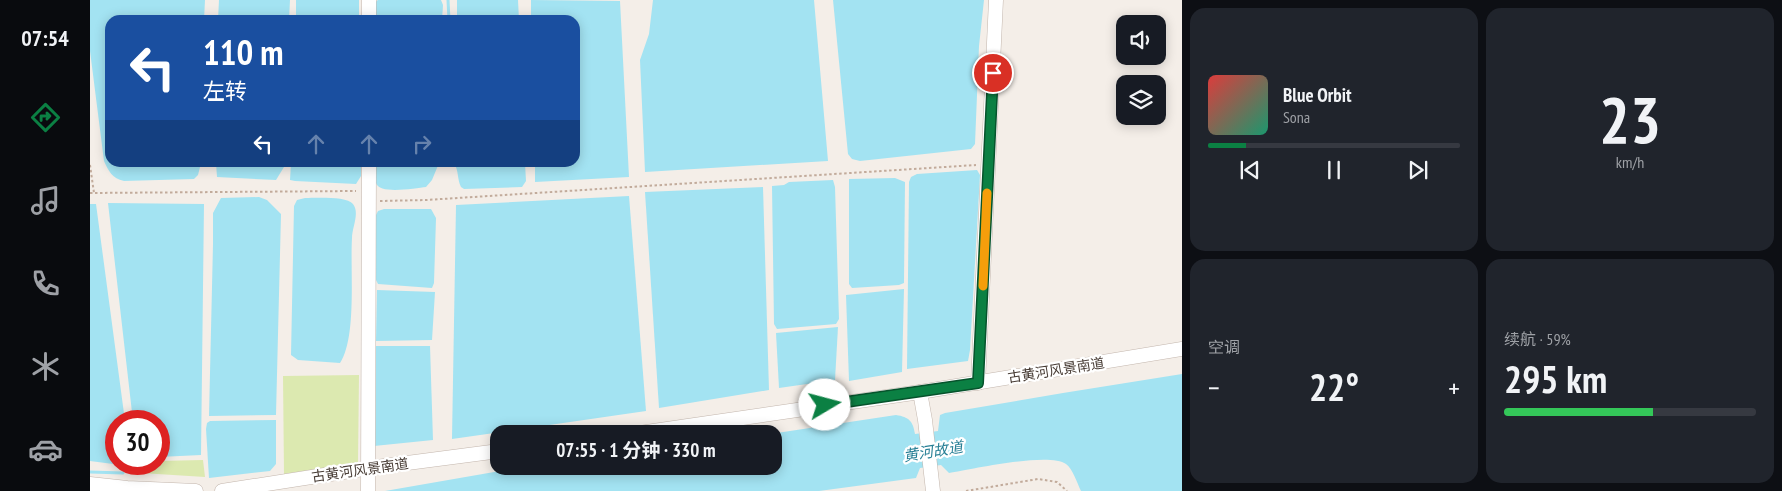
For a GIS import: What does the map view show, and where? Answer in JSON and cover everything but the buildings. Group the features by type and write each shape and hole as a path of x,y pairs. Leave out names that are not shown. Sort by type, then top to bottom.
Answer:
{"street":[{"path":"369,15 370,0"},
{"path":"978,383 996,0"},
{"path":"368,479 369,167"},
{"name":"古黄河风景南道","path":"694,425 978,383 1182,349"},
{"path":"920,392 933,491"},
{"name":"古黄河风景南道","path":"222,491 368,479 490,453"},
{"path":"90,484 127,488 196,491"}],"path":[{"path":"90,193 369,196 426,200 989,164"},
{"path":"90,165 94,193"},
{"path":"966,491 1038,479 1057,482 1067,491"}],"green space":[{"path":"359,375 358,463 284,474 283,376"},
{"path":"203,460 205,477 170,475 170,461"}],"water":[{"path":"90,0 205,0 204,15 105,15 105,163 90,51"},
{"path":"219,0 290,0 289,15 218,15"},
{"path":"296,0 359,0 359,15 296,15"},
{"path":"378,0 441,0 443,5 442,15 373,15 374,3"},
{"path":"457,0 518,0 519,15 457,15"},
{"path":"531,0 620,1 629,177 535,182 535,167 580,167 580,15 531,15"},
{"path":"653,0 814,0 828,161 645,172 640,60 649,34"},
{"path":"833,0 984,0 979,46 975,144 971,149 860,161 852,159 848,154"},
{"path":"200,167 198,175 194,179 124,181 111,174 108,168"},
{"path":"216,167 284,167 276,180 217,177"},
{"path":"291,167 361,167 361,176 356,184 290,180"},
{"path":"376,167 437,167 432,180 426,187 398,190 384,189 376,183"},
{"path":"456,167 525,167 526,181 522,187 464,189 461,187"},
{"path":"977,170 980,175 968,361 907,369 909,182 911,177 917,174"},
{"path":"895,178 905,182 904,283 899,285 852,288 849,284 849,179"},
{"path":"833,180 835,187 839,319 836,324 777,329 774,324 772,186 784,185 789,182"},
{"path":"763,187 769,390 659,408 645,192"},
{"path":"629,196 646,411 549,425 490,425 490,434 452,439 456,205"},
{"path":"259,197 267,200 281,214 276,415 209,416 213,213 221,198"},
{"path":"305,198 331,198 350,201 356,212 352,234 351,320 349,337 340,363 298,360 291,355 294,206 297,200"},
{"path":"108,203 204,204 201,455 170,456 170,410 132,410"},
{"path":"90,204 96,204 124,410 105,410 105,463 90,461"},
{"path":"384,209 431,209 436,218 434,283 432,288 378,284 376,280 375,217 378,211"},
{"path":"904,289 902,372 849,381 846,295"},
{"path":"377,290 435,292 432,340 376,341"},
{"path":"838,327 835,380 779,388 776,333"},
{"path":"375,346 430,346 433,440 374,446"},
{"name":"黄河故道","path":"1182,374 1182,491 1081,491 1073,473 1066,464 1044,460 992,465 949,473 941,465 920,468 916,478 819,491 385,491 490,473 490,475 782,475 782,432 896,415 910,420 915,434 938,431 940,415 945,413"},
{"path":"276,420 276,464 270,471 209,478 207,423 210,421"}],"waterway":[{"path":"448,0 449,15"},
{"path":"90,472 105,472"}],"slow traffic":[{"path":"983,286 987,193"}],"route":[{"path":"825,405 978,383 993,73"}]}
